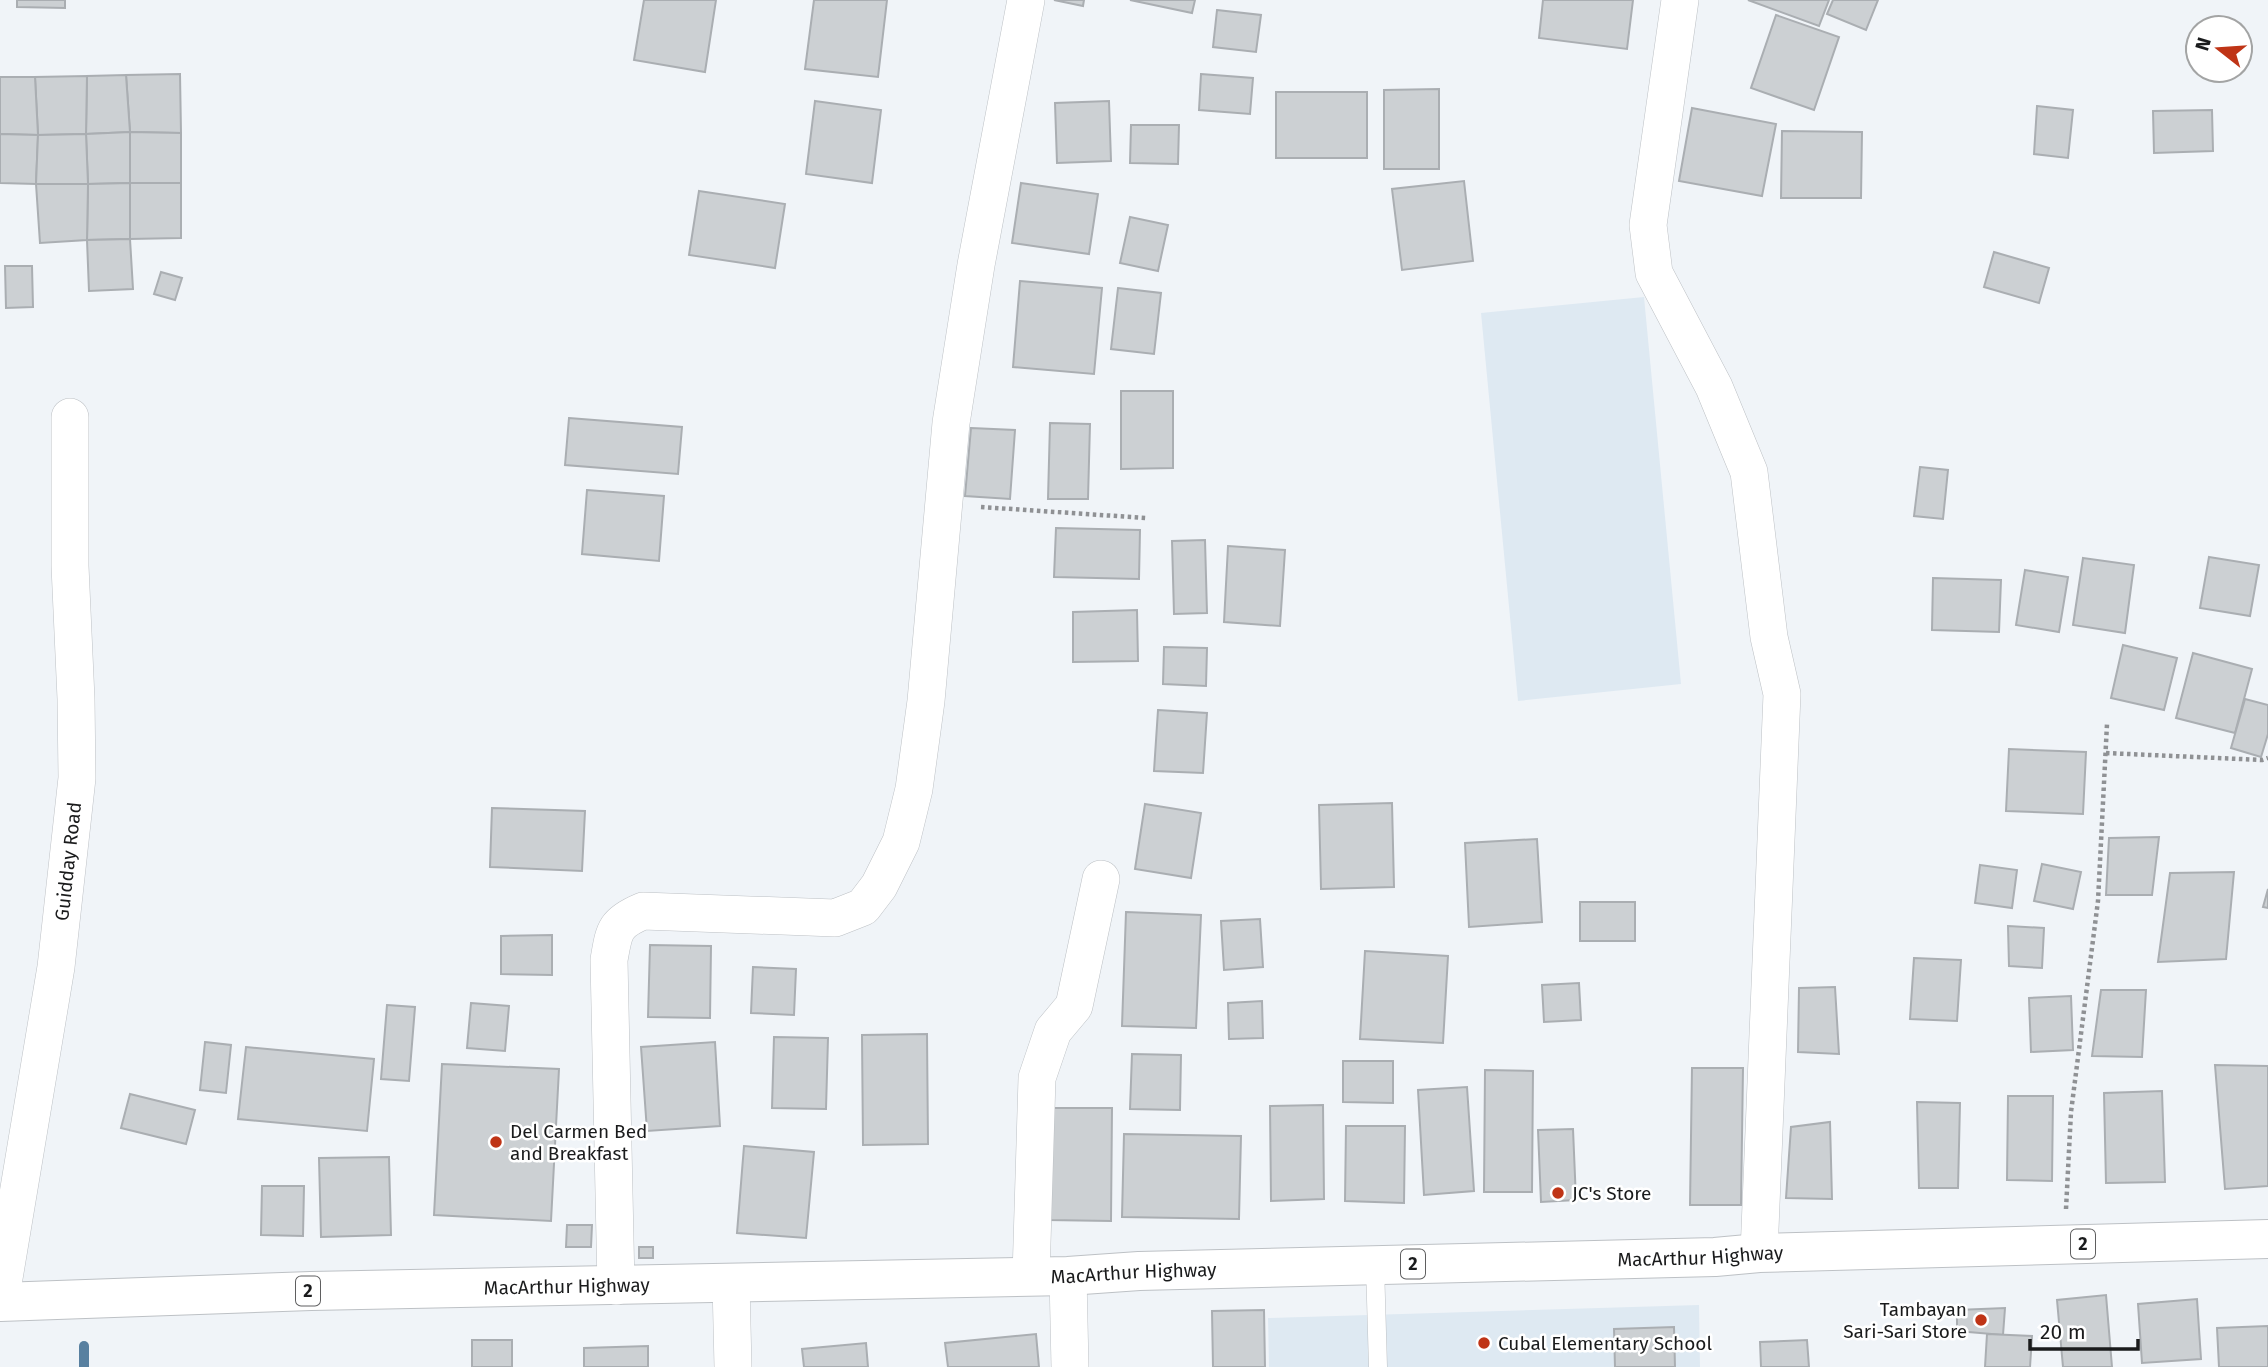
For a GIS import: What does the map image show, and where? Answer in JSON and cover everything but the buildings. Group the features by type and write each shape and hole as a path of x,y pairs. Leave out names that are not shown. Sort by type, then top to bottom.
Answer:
{"highway":[{"name":"MacArthur Highway","path":"0,1302 311,1291 1049,1276 1139,1271 1715,1257 1759,1253 2268,1239"}],"street":[{"path":"616,1286 609,960 613,936 624,919 643,911 835,918 863,907 879,886 901,842 914,789 926,701 951,423 976,265 1026,0"},
{"path":"1680,0 1648,225 1654,273 1714,387 1749,472 1769,637 1782,694 1759,1253"},
{"name":"Guidday Road","path":"0,1302 56,967 77,778 70,566 70,417"},
{"path":"1070,1367 1049,1276 1037,1078 1053,1031 1074,1006 1101,879"},
{"path":"731,1283 733,1367"}],"lane":[{"path":"1375,1265 1378,1367"}],"path":[{"path":"971,506 1146,518"},
{"path":"2065,1245 2071,1112 2098,901 2107,724"},
{"path":"2106,753 2262,760 2268,758"}],"shaded area":[{"path":"1644,297 1681,684 1518,701 1481,313"},
{"name":"Cubal Elementary School","path":"1699,1305 1700,1367 1269,1367 1268,1318"}],"waterway":[{"path":"84,1346 84,1367"}],"place":[{"name":"Del Carmen Bed and Breakfast","path":"496,1142"},
{"name":"JC's Store","path":"1558,1193"},
{"name":"Tambayan Sari-Sari Store","path":"1981,1320"},
{"name":"Cubal Elementary School","path":"1484,1343"}]}
